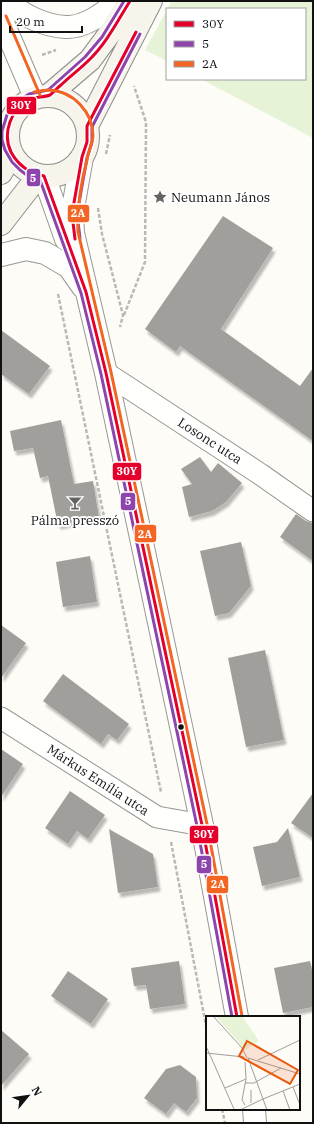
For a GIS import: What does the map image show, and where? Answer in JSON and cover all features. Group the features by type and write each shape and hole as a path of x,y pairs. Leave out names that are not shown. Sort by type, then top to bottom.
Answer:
{"main road":[{"path":"42,96 90,60 110,33 130,1"},
{"path":"87,126 151,1"},
{"path":"42,96 65,99 77,107 87,126 88,135 86,148 82,157 71,169 58,175 42,176 28,171 18,164 10,151 7,138 10,120 18,107 29,99 42,96"},
{"path":"1,173 8,161 10,151"},
{"path":"1,224 42,176"}],"street":[{"path":"7,1 15,9 42,23 67,28 91,21 112,7 118,1"},
{"path":"1,18 42,96"},
{"path":"82,157 72,214 73,233 106,374 202,825 236,1016"},
{"path":"42,176 86,292"},
{"path":"1,255 26,249 50,255 69,267 86,292"},
{"name":"Losonc utca","path":"106,374 260,474 313,511"},
{"name":"Márkus Emília utca","path":"1,718 157,817 167,820 202,825"},
{"path":"254,1110 255,1123"}],"path":[{"path":"115,73 134,87 146,122 145,262 123,315 119,330"},
{"path":"130,93 134,87"},
{"path":"105,155 111,133"},
{"path":"98,206 102,234 123,315"},
{"path":"57,290 167,820 206,1025"},
{"path":"222,1110 225,1123"}],"green space":[{"path":"172,1 313,1 313,138 203,80 306,80 306,8 168,8"},
{"path":"166,12 166,60 145,50"}],"building":[{"path":"223,216 273,248 221,329 300,386 313,368 313,441 180,346 176,352 145,329"},
{"path":"1,330 50,366 29,394 1,374"},
{"path":"61,420 74,484 93,481 99,517 58,525 48,476 40,478 33,448 14,451 10,431"},
{"path":"200,457 211,472 218,463 242,483 226,502 212,511 189,517 182,487 192,484 181,469"},
{"path":"296,514 306,521 313,523 313,561 280,537"},
{"path":"241,542 251,586 229,613 215,616 200,551"},
{"path":"90,556 97,602 63,607 56,562"},
{"path":"1,625 26,643 1,678"},
{"path":"265,650 284,740 246,747 228,658"},
{"path":"63,674 129,724 117,740 108,734 101,744 43,701"},
{"path":"1,749 23,764 1,797"},
{"path":"70,791 105,815 88,839 77,831 68,844 45,828"},
{"path":"313,793 313,838 291,823"},
{"path":"288,828 300,877 262,886 253,847 277,842"},
{"path":"109,829 153,854 158,887 118,893"},
{"path":"179,961 185,1004 150,1009 146,985 134,986 131,968"},
{"path":"310,961 313,975 313,1007 283,1013 274,968"},
{"path":"68,971 108,999 91,1024 51,996"},
{"path":"1,1030 29,1054 1,1086"},
{"path":"180,1065 196,1077 197,1098 186,1112 174,1103 166,1114 144,1098 166,1069"}],"transit line":[{"name":"5","path":"124,1 102,37 85,57 48,90 29,94 19,100 7,115 2,131 2,140 5,150 12,162 28,176 40,180 81,293 101,374 197,826 232,1016"},
{"name":"30Y","path":"130,1 106,40 88,61 50,95 31,99 17,109 10,122 7,137 8,145 17,161 29,171 44,176 86,292 106,373 202,825 237,1016"},
{"name":"2A","path":"6,16 40,95"},
{"name":"30Y","path":"75,239 72,214 82,157 87,142 87,126 136,32"},
{"name":"5","path":"80,238 77,214 87,158 92,142 92,127 140,34"},
{"name":"2A","path":"34,92 47,90 58,91 66,94 80,104 90,119 92,127 93,136 80,196 78,232 111,372 207,824 242,1016"}],"place":[{"name":"Neumann János","path":"160,197"},
{"name":"Pálma presszó","path":"75,503"}]}
